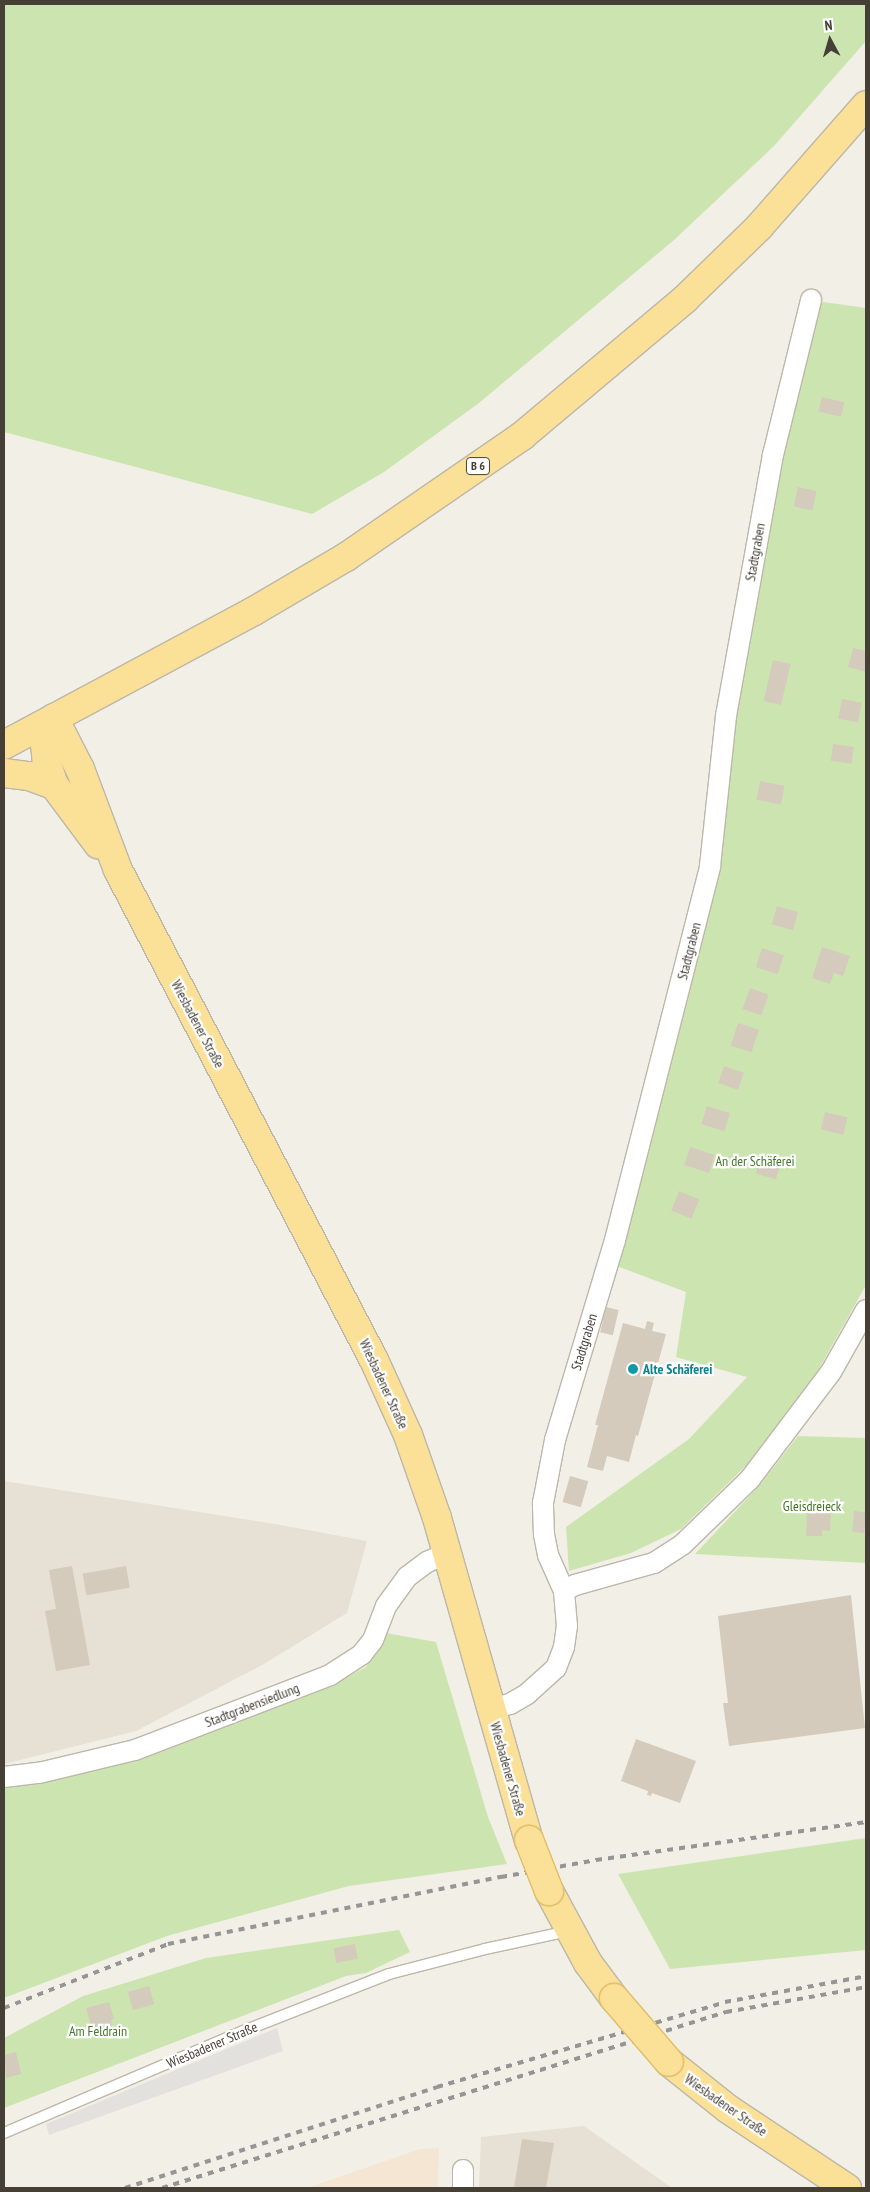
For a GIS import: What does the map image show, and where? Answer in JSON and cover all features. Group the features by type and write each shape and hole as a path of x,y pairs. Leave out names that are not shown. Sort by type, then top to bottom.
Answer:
{"main road":[{"name":"B 6","path":"4,745 254,611 346,557 522,436 685,299 759,227 866,105"},
{"name":"Wiesbadener Straße","path":"54,718 45,743 47,764 54,785 118,870"},
{"name":"Wiesbadener Straße","path":"54,718 80,769 118,870 374,1360 408,1435 425,1478 529,1840 548,1892 588,1963 614,1998 669,2062 728,2109 847,2188"},
{"path":"4,772 30,776 54,785"}],"street":[{"name":"Stadtgraben","path":"491,1709 510,1704 527,1694 556,1668 564,1647 567,1626 564,1591 548,1556 544,1534 543,1502 555,1440 615,1240 710,866 726,716 773,455 811,300"},
{"path":"564,1591 575,1585 654,1562 682,1545 750,1479 831,1372 866,1310"},
{"name":"Stadtgrabensiedlung","path":"4,1777 39,1773 134,1750 330,1675 349,1664 368,1647 373,1640 386,1606 407,1578 427,1562 447,1553"}],"lane":[{"name":"Wiesbadener Straße","path":"4,2133 241,2032 389,1974 484,1949 570,1931"}],"shaded area":[{"path":"4,1481 275,1524 367,1541 347,1613 264,1664 136,1731 4,1764"},
{"path":"277,2028 283,2051 49,2135 46,2124"},
{"path":"584,2126 672,2188 479,2188 481,2137"},
{"path":"439,2148 438,2188 307,2188 420,2149"}],"green space":[{"path":"4,4 866,4 866,41 774,146 674,240 479,403 384,472 312,514 4,432"},
{"name":"An der Schäferei","path":"816,301 866,308 866,1285 811,1383 753,1459 681,1529 631,1553 569,1571 566,1527 689,1439 747,1377 676,1357 686,1292 614,1265 715,872 731,714 781,455"},
{"name":"Gleisdreieck","path":"798,1436 866,1438 866,1563 695,1554 759,1486"},
{"path":"386,1633 436,1642 488,1817 507,1864 349,1886 167,1936 4,1998 4,1787 40,1782 137,1761 334,1684 366,1667"},
{"path":"866,1838 866,1950 670,1969 618,1874"},
{"name":"Am Feldrain","path":"399,1930 410,1952 366,1973 346,1976 4,2108 4,2038 83,1996 206,1958"}],"building":[{"path":"822,397 844,402 841,417 819,412"},
{"path":"798,487 817,491 812,511 794,507"},
{"path":"853,648 866,651 866,672 848,667"},
{"path":"773,660 791,664 781,705 764,701"},
{"path":"842,699 862,703 858,722 838,719"},
{"path":"833,744 854,747 851,764 831,761"},
{"path":"760,781 785,786 781,804 756,800"},
{"path":"777,906 798,912 793,930 772,924"},
{"path":"822,947 850,956 843,976 834,973 830,984 812,978"},
{"path":"762,948 784,955 778,974 756,967"},
{"path":"750,988 769,995 761,1016 742,1009"},
{"path":"738,1023 759,1030 752,1053 731,1046"},
{"path":"724,1066 744,1073 738,1090 718,1083"},
{"path":"707,1106 730,1113 724,1131 701,1124"},
{"path":"825,1112 847,1117 843,1135 821,1130"},
{"path":"690,1147 715,1155 709,1173 684,1165"},
{"path":"761,1156 781,1162 776,1179 756,1173"},
{"path":"679,1191 699,1199 692,1219 671,1210"},
{"path":"606,1307 619,1310 613,1335 600,1332"},
{"name":"Alte Schäferei","path":"647,1321 654,1323 652,1331 666,1334 629,1462 607,1456 603,1471 587,1467 598,1425 595,1425 623,1323 645,1329"},
{"path":"570,1476 588,1481 581,1507 563,1502"},
{"path":"822,1505 831,1505 830,1531 822,1530 822,1536 806,1536 807,1510 822,1510"},
{"path":"854,1511 866,1512 864,1533 852,1532"},
{"path":"72,1566 90,1665 56,1671 45,1611 56,1609 49,1570"},
{"path":"126,1566 130,1588 86,1595 83,1574"},
{"path":"851,1595 865,1728 729,1746 723,1703 728,1703 718,1616"},
{"path":"636,1739 696,1761 680,1803 652,1793 651,1796 647,1795 648,1791 621,1781"},
{"path":"355,1944 358,1959 336,1963 333,1948"},
{"path":"149,1986 154,2004 133,2010 128,1992"},
{"path":"109,2002 114,2019 111,2020 112,2025 92,2030 86,2008"},
{"path":"16,2052 21,2074 6,2078 4,2055"},
{"path":"522,2139 554,2143 546,2188 514,2188"}],"railway":[{"path":"4,2008 168,1944 501,1877 596,1860 866,1822"},
{"path":"125,2188 437,2087 725,2002 866,1976"},
{"path":"162,2188 726,2012 866,1987"}],"place":[{"name":"Alte Schäferei","path":"633,1369"}]}
